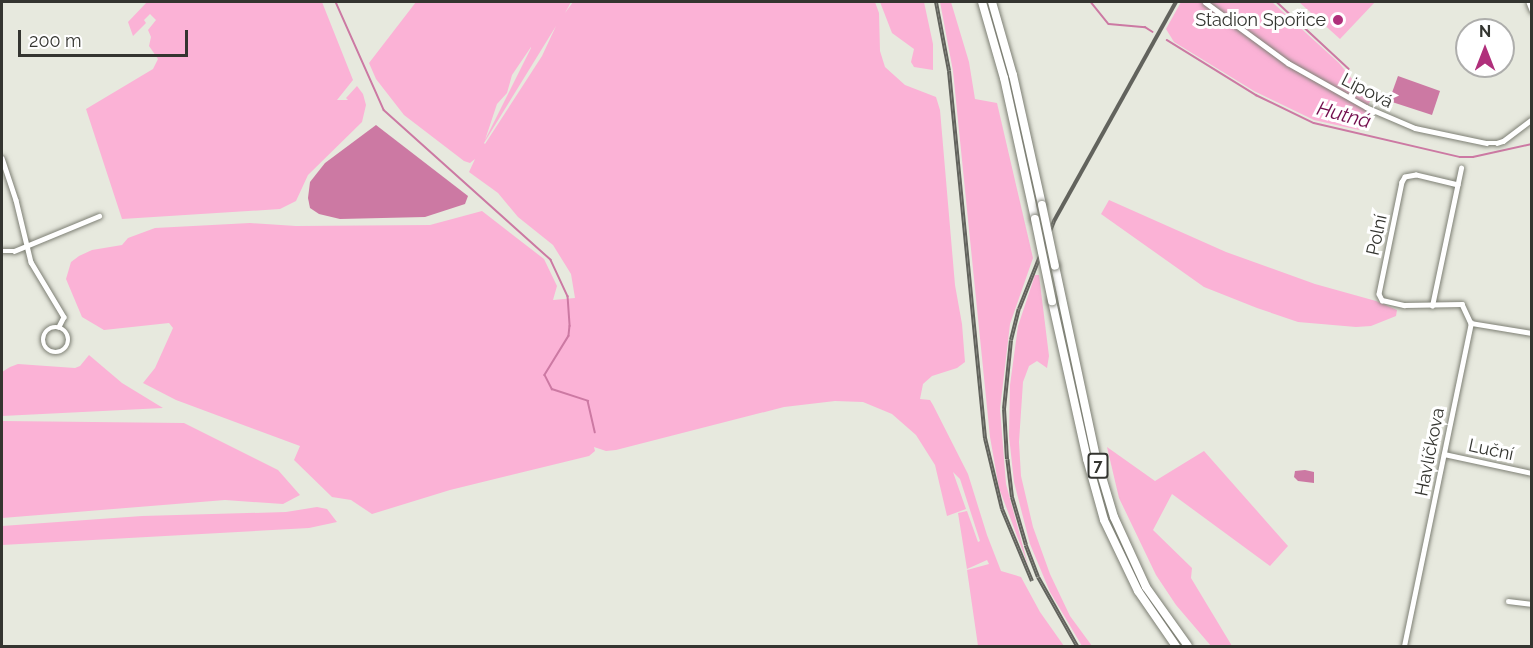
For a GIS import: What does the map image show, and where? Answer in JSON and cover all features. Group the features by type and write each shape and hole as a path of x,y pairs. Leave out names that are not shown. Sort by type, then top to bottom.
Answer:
{"highway":[{"name":"7","path":"982,2 1004,78 1087,459 1104,520 1138,591 1176,646"},
{"name":"7","path":"992,2 1004,37 1096,457 1114,517 1146,587 1188,646"}],"street":[{"name":"Lipová","path":"1205,2 1288,63 1365,107 1415,128 1495,143 1503,141 1532,119"},
{"path":"1529,2 1532,10"},
{"path":"2,158 16,200 31,262 64,317 59,327"},
{"path":"1432,306 1461,168"},
{"name":"Polní","path":"1458,184 1416,176 1405,177 1379,294 1382,300 1404,305 1462,304 1471,323"},
{"path":"2,251 27,246 99,216"},
{"path":"1471,323 1532,333"},
{"name":"Havlíčkova","path":"1404,646 1471,323"},
{"path":"59,327 68,334 69,344 62,352 52,352 45,345 44,335 51,328 59,327"},
{"name":"Luční","path":"1444,454 1532,472"},
{"path":"1508,601 1532,604"}],"shaded area":[{"path":"147,2 322,2 353,80 337,100 348,100 346,98 357,86 363,94 366,105 362,122 308,175 296,201 280,209 122,219 86,109 153,69 158,59 149,46 151,37 148,30 156,20 150,14 144,20 146,23 133,36 128,22"},
{"path":"416,2 571,2 565,13 573,2 875,2 879,13 880,51 885,67 905,85 936,97 940,110 955,285 962,324 965,362 957,368 932,376 923,384 920,399 930,400 968,474 1001,571 1021,577 1040,612 1064,646 978,646 967,570 989,564 987,560 967,569 958,513 967,511 978,542 980,541 960,479 953,472 966,509 947,516 935,465 916,435 892,414 863,402 835,401 784,407 616,450 606,451 594,447 595,451 589,456 450,490 372,514 351,500 332,497 294,460 300,446 176,400 143,383 155,368 173,328 169,323 104,330 82,317 66,279 71,262 79,256 92,250 122,245 128,238 155,228 250,223 296,226 430,225 482,211 544,259 557,286 553,300 575,298 571,274 553,245 518,217 498,193 469,172 475,159 470,163 464,161 404,115 376,79 369,63","holes":["556,26 542,56 485,144 484,143","531,48 485,140 497,104 507,93 512,75"]},
{"path":"880,2 924,2 933,44 933,70 914,67 911,62 914,49 892,33"},
{"path":"940,2 951,2 969,62 975,99 997,103 1033,258 1010,324 1000,409 1006,484 1028,565 999,488 990,437 953,71"},
{"path":"1181,2 1272,2 1339,63 1370,101 1359,130 1314,120 1254,91 1174,42 1166,29"},
{"name":"Stadion Spořice","path":"1299,2 1375,2 1340,39"},
{"path":"1398,76 1440,91 1432,115 1389,101"},
{"path":"376,125 468,196 465,204 425,217 340,219 319,214 310,208 308,198 310,182 325,163"},
{"path":"1109,200 1226,252 1315,284 1376,301 1397,310 1396,316 1371,326 1356,327 1298,322 1204,287 1101,214"},
{"path":"1035,275 1039,275 1049,356 1047,368 1037,361 1029,366 1023,382 1019,442 1021,476 1033,527 1050,574 1070,616 1092,646 1082,646 1050,592 1030,544 1014,482 1009,436 1010,385 1018,326"},
{"path":"89,355 122,383 163,408 2,416 2,372 18,364 75,368 80,366"},
{"path":"2,421 184,423 278,470 300,495 283,504 225,500 2,518"},
{"path":"1107,447 1155,481 1204,451 1288,546 1270,566 1172,494 1153,530 1192,568 1191,578 1232,646 1211,646 1176,605 1156,575 1119,498"},
{"path":"1295,471 1314,472 1314,483 1298,481 1294,477"},
{"path":"317,507 327,509 337,522 309,528 2,545 2,526 142,516 286,512"}],"waterway":[{"path":"336,2 384,110 551,260 568,296 570,326 569,336 545,375 552,389 588,401 595,432"},
{"name":"Hutná","path":"1091,2 1109,24 1145,27 1153,32"},
{"path":"1277,2 1349,69"},
{"name":"Hutná","path":"1167,40 1256,95 1314,123 1460,157 1473,157 1532,144"}],"railway":[{"path":"936,2 949,71 985,438 1002,509 1032,581"},
{"path":"1077,646 1038,577 1012,497 1004,409 1011,340 1019,309 1054,221 1176,2"}],"place":[{"name":"Stadion Spořice","path":"1338,20"}]}
